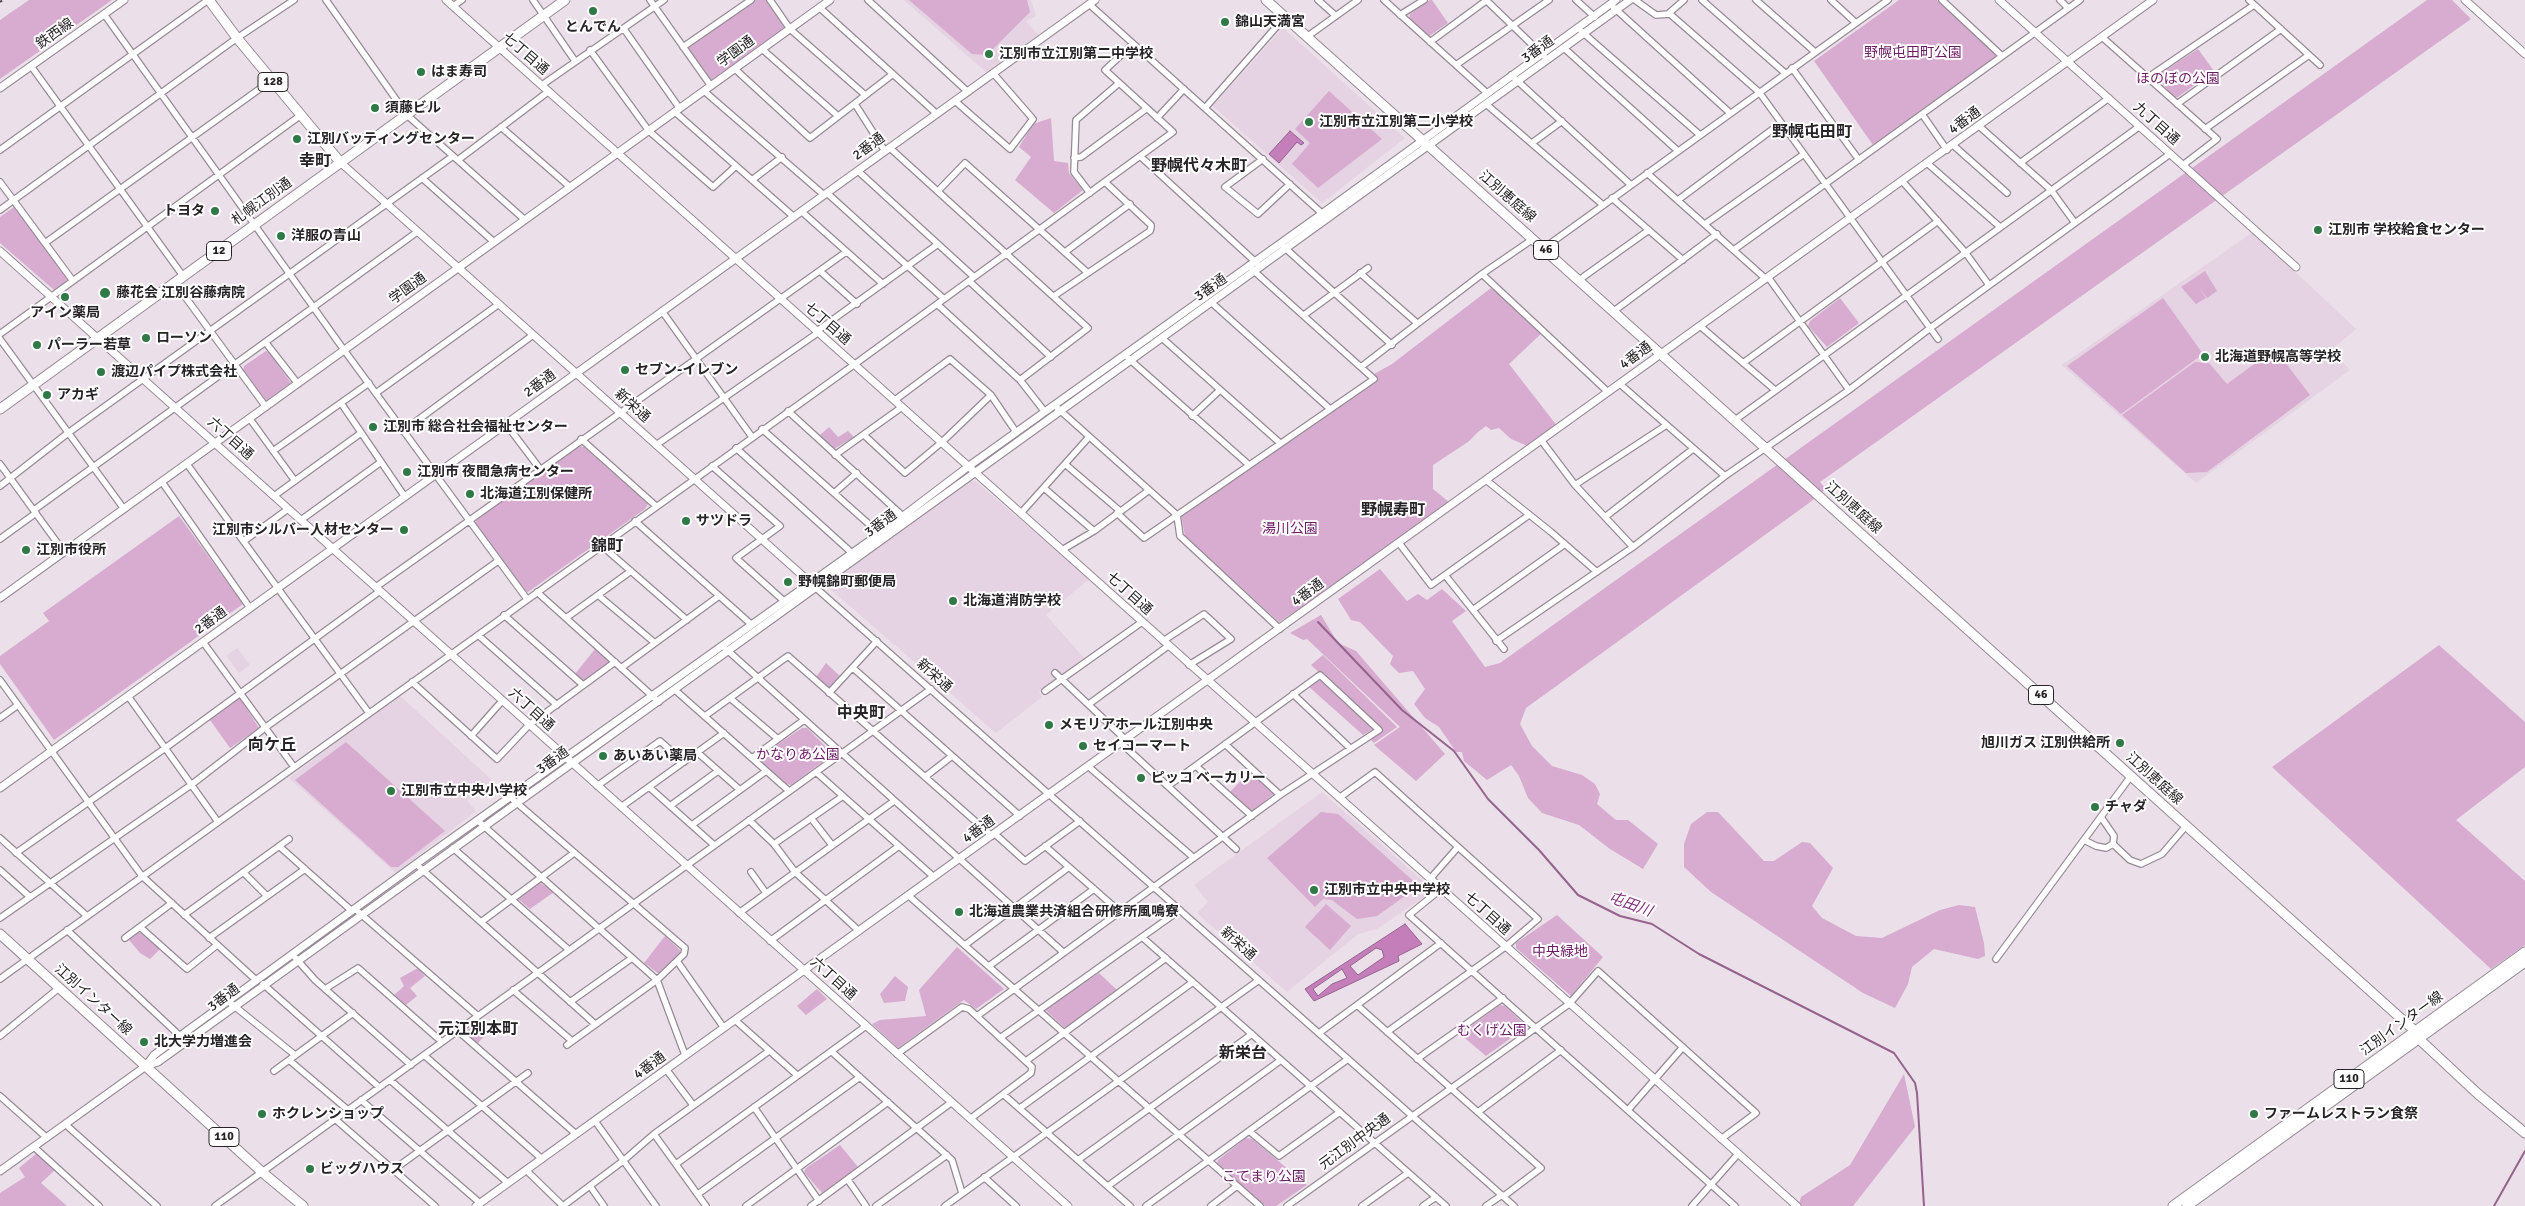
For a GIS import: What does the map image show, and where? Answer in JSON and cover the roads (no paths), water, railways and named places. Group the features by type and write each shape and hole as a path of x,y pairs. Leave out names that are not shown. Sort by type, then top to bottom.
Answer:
{"main road":[{"name":"128","path":"208,0 237,38 340,162"},
{"name":"札幌江別通","path":"0,409 566,0"},
{"name":"江別恵庭線","path":"1266,0 1766,447 2417,1035 2466,1083 2525,1134"},
{"name":"江別インター線","path":"0,934 262,1172 303,1206"},
{"name":"江別インター線","path":"2187,1206 2525,952"},
{"name":"江別インター線","path":"2173,1206 2417,1035 2525,962"}],"street":[{"name":"鉄西線","path":"0,88 124,0"},
{"path":"0,150 208,0"},
{"path":"0,210 237,38 294,0"},
{"path":"326,0 407,115 526,220"},
{"name":"七丁目通","path":"446,0 1796,1206"},
{"path":"453,6 462,0"},
{"path":"533,0 575,61"},
{"path":"650,0 683,47 708,88 782,157 944,299"},
{"path":"542,85 664,0"},
{"path":"683,47 751,0"},
{"path":"770,0 790,29 864,94"},
{"name":"学園通","path":"1,595 250,419 830,0"},
{"path":"868,0 968,92"},
{"path":"1318,0 1336,16"},
{"path":"1308,36 1358,0"},
{"path":"1384,0 1487,94"},
{"path":"1400,15 1424,0"},
{"path":"1430,42 1487,0 1545,56"},
{"path":"1456,65 1549,0"},
{"path":"1576,0 1595,17"},
{"name":"3番通","path":"1545,56 1564,48 1630,0"},
{"path":"1635,0 1656,15 1668,14 1684,0"},
{"path":"1702,0 1785,73"},
{"path":"1756,0 1814,52"},
{"path":"1830,0 1856,23"},
{"path":"1544,248 1888,0"},
{"path":"1942,0 2002,56"},
{"name":"九丁目通","path":"1999,0 2296,267"},
{"path":"2060,0 2068,8"},
{"path":"1735,250 2080,0"},
{"name":"4番通","path":"478,1204 1124,742 2153,0"},
{"path":"2464,0 2525,54"},
{"path":"1092,2 1133,44 1326,216"},
{"name":"2番通","path":"0,788 1092,2"},
{"path":"1613,2 1616,10 1730,113"},
{"name":"3番通","path":"1426,144 1487,94 1545,56 1613,2"},
{"path":"2148,78 2252,2 2320,65"},
{"path":"820,8 937,114"},
{"path":"104,14 289,274 527,599"},
{"path":"1668,14 1759,92 1938,339"},
{"path":"1205,108 1285,17"},
{"path":"1578,28 1700,135"},
{"path":"624,29 677,110 736,166 794,217"},
{"path":"2177,104 2281,30"},
{"path":"2102,37 2217,139 2183,165"},
{"path":"0,979 855,364 1173,132 1118,84 1105,70 1133,44"},
{"path":"1564,48 1678,151"},
{"path":"762,49 838,116"},
{"path":"590,50 649,131 713,187 736,166"},
{"path":"2205,129 2309,55"},
{"path":"30,66 183,276"},
{"path":"1792,68 1858,160"},
{"path":"734,69 810,138 855,104 864,94 893,74"},
{"path":"955,101 1010,149 1033,119 993,74"},
{"path":"1514,78 1631,185"},
{"name":"3番通","path":"146,1066 154,1055 510,796 784,601 814,585 906,518 969,466 1016,432 1054,405 1162,338 1286,250 1326,216 1426,144 1486,104 1514,78"},
{"path":"45,243 272,80"},
{"path":"1090,193 1074,172 1076,120 1118,84"},
{"path":"1157,118 1184,89"},
{"path":"0,486 144,378 422,178 501,127 549,91"},
{"path":"2020,163 2109,98"},
{"path":"855,104 888,149 938,190 1088,328 1020,380"},
{"path":"1486,104 1603,205"},
{"path":"1074,158 1081,157 1146,109"},
{"path":"1922,114 1950,147 2007,193"},
{"path":"0,334 301,115"},
{"path":"1532,143 1562,122"},
{"path":"1678,200 1781,123"},
{"path":"1979,126 2051,190 2075,223"},
{"path":"1736,420 1905,295 2140,126"},
{"path":"501,127 570,187"},
{"path":"1705,224 1804,154"},
{"path":"1496,641 1633,547 1725,476 1849,390 1929,329 2170,154"},
{"path":"1140,156 1252,263 1262,267"},
{"path":"752,180 782,157"},
{"path":"1263,159 1225,187 1258,214 1290,184"},
{"name":"新栄通","path":"340,162 876,641 1514,1206"},
{"path":"938,190 965,163 1088,273"},
{"path":"1928,164 2000,227"},
{"path":"858,171 938,244 1051,357"},
{"path":"1647,173 1767,278 1849,390"},
{"path":"422,178 494,242"},
{"path":"1902,181 1965,252 1989,285"},
{"path":"0,182 73,281"},
{"path":"1054,296 1150,231 1151,225 1105,182"},
{"path":"1612,198 1683,260"},
{"path":"1065,252 1130,204"},
{"path":"801,211 883,284"},
{"name":"3番通","path":"0,1171 146,1066 158,1062 483,826 676,690 728,652 852,554 975,472 1060,411 1252,263 1280,243 1326,216"},
{"path":"1743,363 1938,221"},
{"path":"1579,280 1648,230"},
{"path":"0,539 93,468 418,232"},
{"path":"1614,311 1716,234"},
{"path":"1361,367 1482,274 1533,239"},
{"path":"1280,243 1392,345"},
{"path":"656,445 857,304 938,244"},
{"name":"六丁目通","path":"0,251 1068,1206"},
{"path":"16,853 164,749 315,638 469,520 846,252"},
{"path":"1065,464 1119,512 1144,538 1248,464 1374,379 1255,272 1252,263"},
{"path":"1304,315 1368,268"},
{"path":"820,271 857,304"},
{"path":"1360,273 1418,324"},
{"path":"1482,274 1608,392"},
{"path":"175,283 266,407"},
{"path":"1212,303 1330,409"},
{"path":"376,393 499,304"},
{"path":"937,304 1020,380 1045,412"},
{"path":"662,311 752,437"},
{"path":"1700,326 1775,390"},
{"path":"403,431 533,335"},
{"path":"1162,338 1280,443"},
{"path":"0,339 32,386 124,509"},
{"path":"266,343 298,384"},
{"path":"1128,358 1248,464"},
{"path":"896,400 950,359 991,395 1016,432"},
{"path":"273,451 368,383"},
{"path":"1620,384 1665,426 1725,476"},
{"path":"1192,416 1220,390"},
{"path":"864,435 905,473 942,442 991,395"},
{"path":"341,403 405,497"},
{"path":"1054,405 1177,515 1180,536 1280,629"},
{"path":"835,455 902,407"},
{"path":"788,411 906,518"},
{"path":"250,419 295,481"},
{"path":"506,424 540,469"},
{"path":"1575,485 1665,426"},
{"path":"762,430 880,534"},
{"path":"274,496 361,433"},
{"path":"1021,513 1089,437"},
{"path":"581,439 656,506"},
{"path":"1541,440 1575,485 1633,547"},
{"path":"736,448 852,554"},
{"path":"1605,517 1693,449"},
{"path":"301,520 381,462"},
{"path":"0,464 64,552"},
{"path":"187,464 368,713"},
{"path":"712,466 780,526 736,558 784,601"},
{"path":"834,493 857,474"},
{"path":"1486,480 1597,572"},
{"path":"162,482 250,608"},
{"path":"1044,488 1094,531"},
{"path":"1062,550 1094,531 1148,491"},
{"path":"244,541 288,509"},
{"path":"1399,543 1431,584 1529,515"},
{"path":"635,521 752,625"},
{"path":"1474,609 1565,544"},
{"path":"601,545 686,620"},
{"path":"0,918 191,785 266,727 498,561"},
{"path":"566,618 631,571"},
{"path":"1445,574 1504,649"},
{"path":"537,592 658,702"},
{"path":"598,595 655,643"},
{"path":"621,668 719,596"},
{"path":"1089,704 1204,614 1231,639 1190,665"},
{"path":"504,616 583,685"},
{"path":"1045,691 1142,622"},
{"path":"478,635 557,704"},
{"path":"830,693 876,641"},
{"path":"203,642 294,767"},
{"path":"723,646 1063,952"},
{"path":"705,716 788,656 925,777 1025,861 1080,821"},
{"path":"412,682 497,759 529,725 615,662"},
{"path":"853,668 1020,816"},
{"path":"1055,673 1089,704 1168,786 1236,849"},
{"path":"977,1016 1280,795 1378,730 1320,675 1168,786"},
{"path":"0,680 142,876 256,980"},
{"path":"215,1206 931,689"},
{"path":"676,690 789,791"},
{"path":"1293,694 1350,748"},
{"path":"128,696 164,749 218,822"},
{"path":"730,698 778,739"},
{"path":"471,736 502,701"},
{"path":"0,718 18,705"},
{"path":"752,758 804,720"},
{"path":"621,807 724,733"},
{"path":"597,786 660,741 684,762"},
{"path":"1225,744 1280,795"},
{"path":"697,752 740,790"},
{"path":"925,777 952,756"},
{"path":"1196,766 1252,816"},
{"path":"1089,767 1194,858"},
{"path":"670,806 718,771"},
{"path":"692,825 766,771"},
{"path":"816,772 934,877"},
{"path":"1339,798 1375,772 1538,919 1472,971 1387,1032"},
{"path":"1996,959 2131,776"},
{"path":"649,787 714,845"},
{"path":"510,796 685,948 684,954 657,980 569,1043 513,990"},
{"path":"774,844 842,796"},
{"path":"739,912 894,801"},
{"path":"2084,840 2096,846 2106,848 2112,844 2114,836 2101,817"},
{"path":"811,818 832,845"},
{"path":"477,820 657,980 685,1055"},
{"path":"748,820 774,844 795,872 859,931"},
{"path":"2112,844 2130,860 2140,864 2162,854 2186,826"},
{"path":"0,838 87,916"},
{"path":"184,915 288,839"},
{"path":"279,846 478,1016"},
{"path":"770,941 899,846"},
{"path":"1045,846 1119,911"},
{"path":"1430,879 1458,846"},
{"path":"453,848 569,950"},
{"path":"481,922 574,853"},
{"path":"416,864 536,974 595,1024"},
{"path":"965,945 1069,867"},
{"path":"209,938 305,869"},
{"path":"0,870 30,897"},
{"path":"243,872 267,896"},
{"path":"750,872 766,893"},
{"path":"989,966 1094,889"},
{"path":"1441,889 1409,915 1736,1206"},
{"path":"909,896 1260,1206"},
{"path":"125,938 172,903"},
{"path":"1000,1038 1038,1009 1180,910"},
{"path":"140,927 187,968 217,945"},
{"path":"67,930 180,1036"},
{"path":"1142,936 1446,1206"},
{"path":"1319,1033 1441,943"},
{"path":"292,954 325,989 411,1065"},
{"path":"570,1002 632,958"},
{"path":"1026,1061 1166,958"},
{"path":"677,961 724,1028"},
{"path":"325,989 358,968 442,1042"},
{"name":"元江別中央通","path":"1287,1206 1569,1004 1598,971 1683,1047"},
{"path":"945,1206 1259,980"},
{"path":"1020,1108 1193,982"},
{"path":"263,984 380,1087"},
{"path":"0,1036 59,988"},
{"path":"1417,1059 1503,998"},
{"path":"228,1001 295,1055"},
{"path":"1357,1005 1541,1168 1486,1206"},
{"path":"897,1054 962,1007 969,1009 977,1016 1032,1067 1031,1073 970,1119"},
{"path":"274,1071 353,1013"},
{"path":"735,1020 797,1075"},
{"path":"676,1164 866,1026"},
{"path":"458,1031 576,1134"},
{"path":"1078,1160 1252,1034"},
{"path":"1628,1110 1683,1047 1756,1113 1721,1139"},
{"path":"1478,1112 1561,1050"},
{"path":"526,1170 563,1206 623,1161 654,1134 769,1051"},
{"path":"832,1052 952,1160 962,1193"},
{"path":"424,1055 542,1159"},
{"path":"1146,1206 1348,1059"},
{"path":"289,1060 348,1110"},
{"path":"1108,1186 1282,1060"},
{"path":"666,1069 693,1105"},
{"path":"393,1170 528,1073"},
{"path":"698,1194 860,1077"},
{"path":"390,1080 508,1183"},
{"path":"1003,1094 1130,1206"},
{"path":"0,1096 46,1138"},
{"path":"361,1100 478,1204"},
{"path":"746,1206 888,1102"},
{"path":"811,1206 918,1129 952,1102"},
{"path":"754,1107 819,1200"},
{"path":"1249,1131 1279,1156 1340,1112"},
{"path":"335,1120 435,1206"},
{"path":"595,1120 656,1206"},
{"path":"65,1124 157,1206"},
{"path":"654,1134 706,1206"},
{"path":"34,1147 99,1206"},
{"path":"1692,1206 1738,1154"},
{"path":"876,1206 947,1155"},
{"path":"1362,1206 1408,1173"},
{"path":"984,1178 1014,1206"},
{"path":"848,1180 866,1206"},
{"path":"590,1186 604,1206"},
{"path":"1211,1206 1237,1186"},
{"path":"1423,1206 1436,1197"}],"waterway":[{"name":"屯田川","path":"1318,622 1402,710 1454,751 1488,799 1539,850 1578,895 1620,916 1652,924 1699,954 1894,1053 1915,1083 1917,1093 1924,1206"},
{"path":"2494,1206 2525,1151"}],"place":[{"name":"とんでん","path":"593,11"},
{"name":"錦山天満宮","path":"1225,22"},
{"name":"江別市立江別第二中学校","path":"989,54"},
{"name":"はま寿司","path":"421,72"},
{"name":"須藤ビル","path":"375,108"},
{"name":"江別市立江別第二小学校","path":"1309,122"},
{"name":"江別バッティングセンター","path":"297,139"},
{"name":"トヨタ","path":"215,211"},
{"name":"江別市 学校給食センター","path":"2318,230"},
{"name":"洋服の青山","path":"281,236"},
{"name":"藤花会 江別谷藤病院","path":"105,293"},
{"name":"アイン薬局","path":"65,297"},
{"name":"ローソン","path":"146,338"},
{"name":"パーラー若草","path":"37,345"},
{"name":"北海道野幌高等学校","path":"2205,357"},
{"name":"セブン-イレブン","path":"625,370"},
{"name":"渡辺パイプ株式会社","path":"101,372"},
{"name":"アカギ","path":"47,395"},
{"name":"江別市 総合社会福祉センター","path":"373,427"},
{"name":"江別市 夜間急病センター","path":"407,472"},
{"name":"北海道江別保健所","path":"470,494"},
{"name":"サツドラ","path":"686,521"},
{"name":"江別市シルバー人材センター","path":"404,530"},
{"name":"江別市役所","path":"26,550"},
{"name":"野幌錦町郵便局","path":"788,582"},
{"name":"北海道消防学校","path":"953,601"},
{"name":"メモリアホール江別中央","path":"1049,725"},
{"name":"旭川ガス 江別供給所","path":"2120,743"},
{"name":"セイコーマート","path":"1083,746"},
{"name":"あいあい薬局","path":"603,756"},
{"name":"ピッコ ベーカリー","path":"1141,778"},
{"name":"江別市立中央小学校","path":"391,791"},
{"name":"チャダ","path":"2095,807"},
{"name":"江別市立中央中学校","path":"1314,890"},
{"name":"北海道農業共済組合研修所風鳴寮","path":"959,912"},
{"name":"北大学力増進会","path":"144,1042"},
{"name":"ホクレンショップ","path":"262,1114"},
{"name":"ファームレストラン食祭","path":"2254,1114"},
{"name":"ビッグハウス","path":"310,1169"}],"district":[{"name":"野幌屯田町","path":"1812,133"},
{"name":"幸町","path":"315,162"},
{"name":"野幌代々木町","path":"1199,167"},
{"name":"野幌寿町","path":"1393,511"},
{"name":"錦町","path":"607,547"},
{"name":"中央町","path":"861,714"},
{"name":"向ケ丘","path":"272,746"},
{"name":"元江別本町","path":"478,1030"},
{"name":"新栄台","path":"1243,1054"}],"park label":[{"name":"野幌屯田町公園","path":"1913,53"},
{"name":"ほのぼの公園","path":"2178,79"},
{"name":"湯川公園","path":"1290,529"},
{"name":"かなりあ公園","path":"798,755"},
{"name":"中央緑地","path":"1560,952"},
{"name":"むくげ公園","path":"1492,1031"},
{"name":"こてまり公園","path":"1264,1177"}]}
